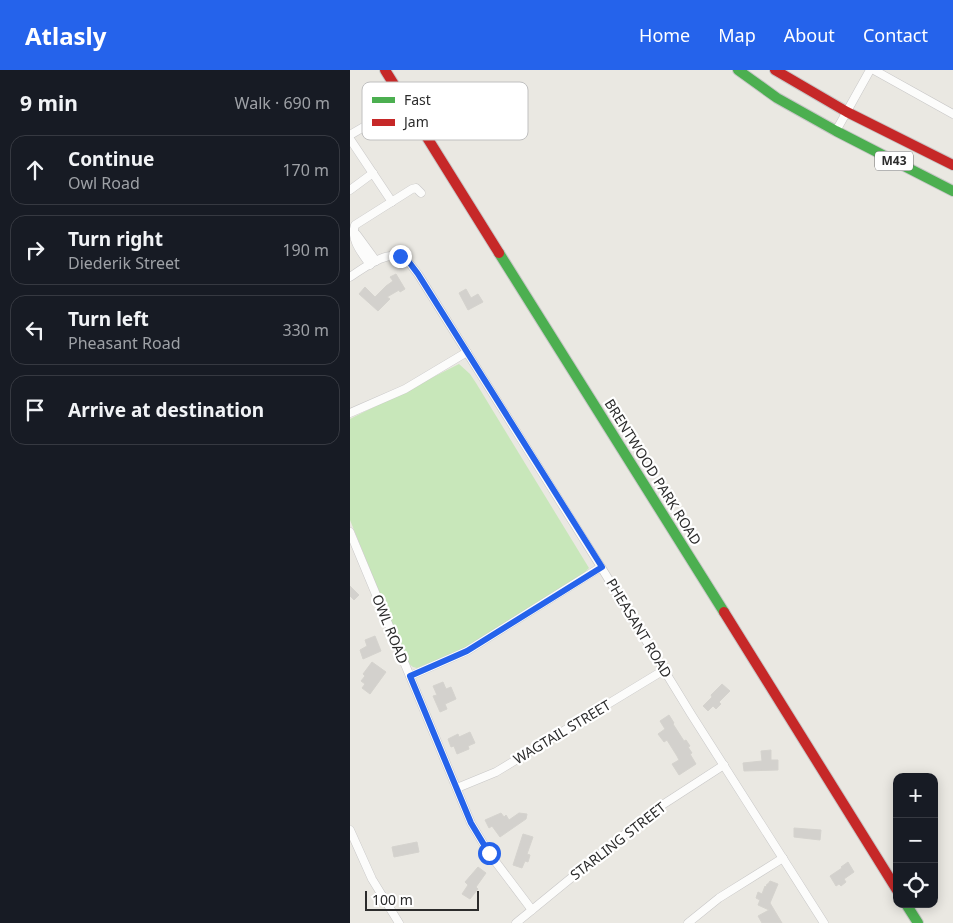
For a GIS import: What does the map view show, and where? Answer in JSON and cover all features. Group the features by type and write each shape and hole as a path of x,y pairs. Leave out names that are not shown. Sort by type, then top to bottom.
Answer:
{"street":[{"name":"BRENTWOOD PARK ROAD","path":"384,70 392,82"},
{"name":"M43","path":"738,70 777,98 836,132 953,191"},
{"name":"M43","path":"776,70 846,112 953,165"},
{"path":"836,132 870,70"},
{"path":"874,70 953,114"},
{"path":"350,135 362,128"},
{"path":"350,139 392,202"},
{"name":"BRENTWOOD PARK ROAD","path":"428,140 893,884"},
{"path":"350,190 373,173"},
{"path":"373,263 355,242 354,227 358,222 415,188 421,193"},
{"name":"PHEASANT ROAD","path":"351,274 388,256 394,255 400,256 409,262 418,274 824,923"},
{"path":"350,413 405,389 467,352"},
{"name":"OWL ROAD","path":"351,537 471,823 489,853 532,910"},
{"path":"410,676 467,651 602,567"},
{"name":"WAGTAIL STREET","path":"457,788 496,772 664,670"},
{"name":"STARLING STREET","path":"516,923 653,811 724,765"},
{"path":"350,830 353,845 399,923"},
{"path":"688,923 720,898 783,858"},
{"path":"909,908 918,923"}],"green space":[{"path":"459,364 470,374 476,383 589,568 584,573 463,649 417,668 408,663 350,520 350,419"}],"building":[{"path":"396,274 405,289 400,292 399,290 387,297 390,299 378,311 359,294 365,287 375,297 393,281 390,277"},
{"path":"466,289 471,298 478,294 483,302 468,310 459,293"},
{"path":"350,586 359,595 354,600 350,596"},
{"path":"375,636 381,651 363,659 360,650 367,646 365,640"},
{"path":"372,662 386,672 370,694 362,688 365,684 361,681 365,676 363,674"},
{"path":"443,682 446,689 451,687 456,699 445,704 447,709 440,712 433,696 437,695 433,686"},
{"path":"722,684 730,691 719,702 721,704 716,709 713,706 708,711 703,706"},
{"path":"669,715 684,741 686,740 690,746 688,747 692,753 690,754 696,764 679,775 672,764 679,760 677,756 667,740 664,742 658,734 665,729 660,721"},
{"path":"470,732 475,743 468,746 469,749 457,754 454,746 451,747 448,739 458,734 459,737"},
{"path":"771,750 771,760 778,760 778,770 744,771 743,763 762,761 761,751"},
{"path":"501,813 504,817 506,815 509,820 519,813 527,814 526,819 500,837 492,826 489,828 485,820"},
{"path":"794,828 821,830 820,840 794,837"},
{"path":"523,834 533,837 527,854 530,855 528,862 525,861 522,868 513,865"},
{"path":"417,842 419,852 394,857 392,847"},
{"path":"848,862 854,872 844,879 846,882 841,886 839,884 836,886 830,876"},
{"path":"478,867 486,873 476,887 478,889 470,899 462,894 468,885 465,882"},
{"path":"770,881 778,884 770,903 782,923 762,923 758,916 769,910 758,905 760,900 756,898 758,892 762,894 765,886"}],"traffic: fast":[{"path":"738,70 777,98 836,131 953,191"},
{"path":"499,253 724,612"},
{"path":"909,908 918,923"}],"traffic: jam":[{"path":"385,70 392,82"},
{"path":"775,70 847,112 953,165"},
{"path":"429,140 499,253"},
{"path":"724,612 893,884"}],"route":[{"path":"400,256 409,262 418,274 602,567 467,651 410,676 471,823 489,853"}]}
